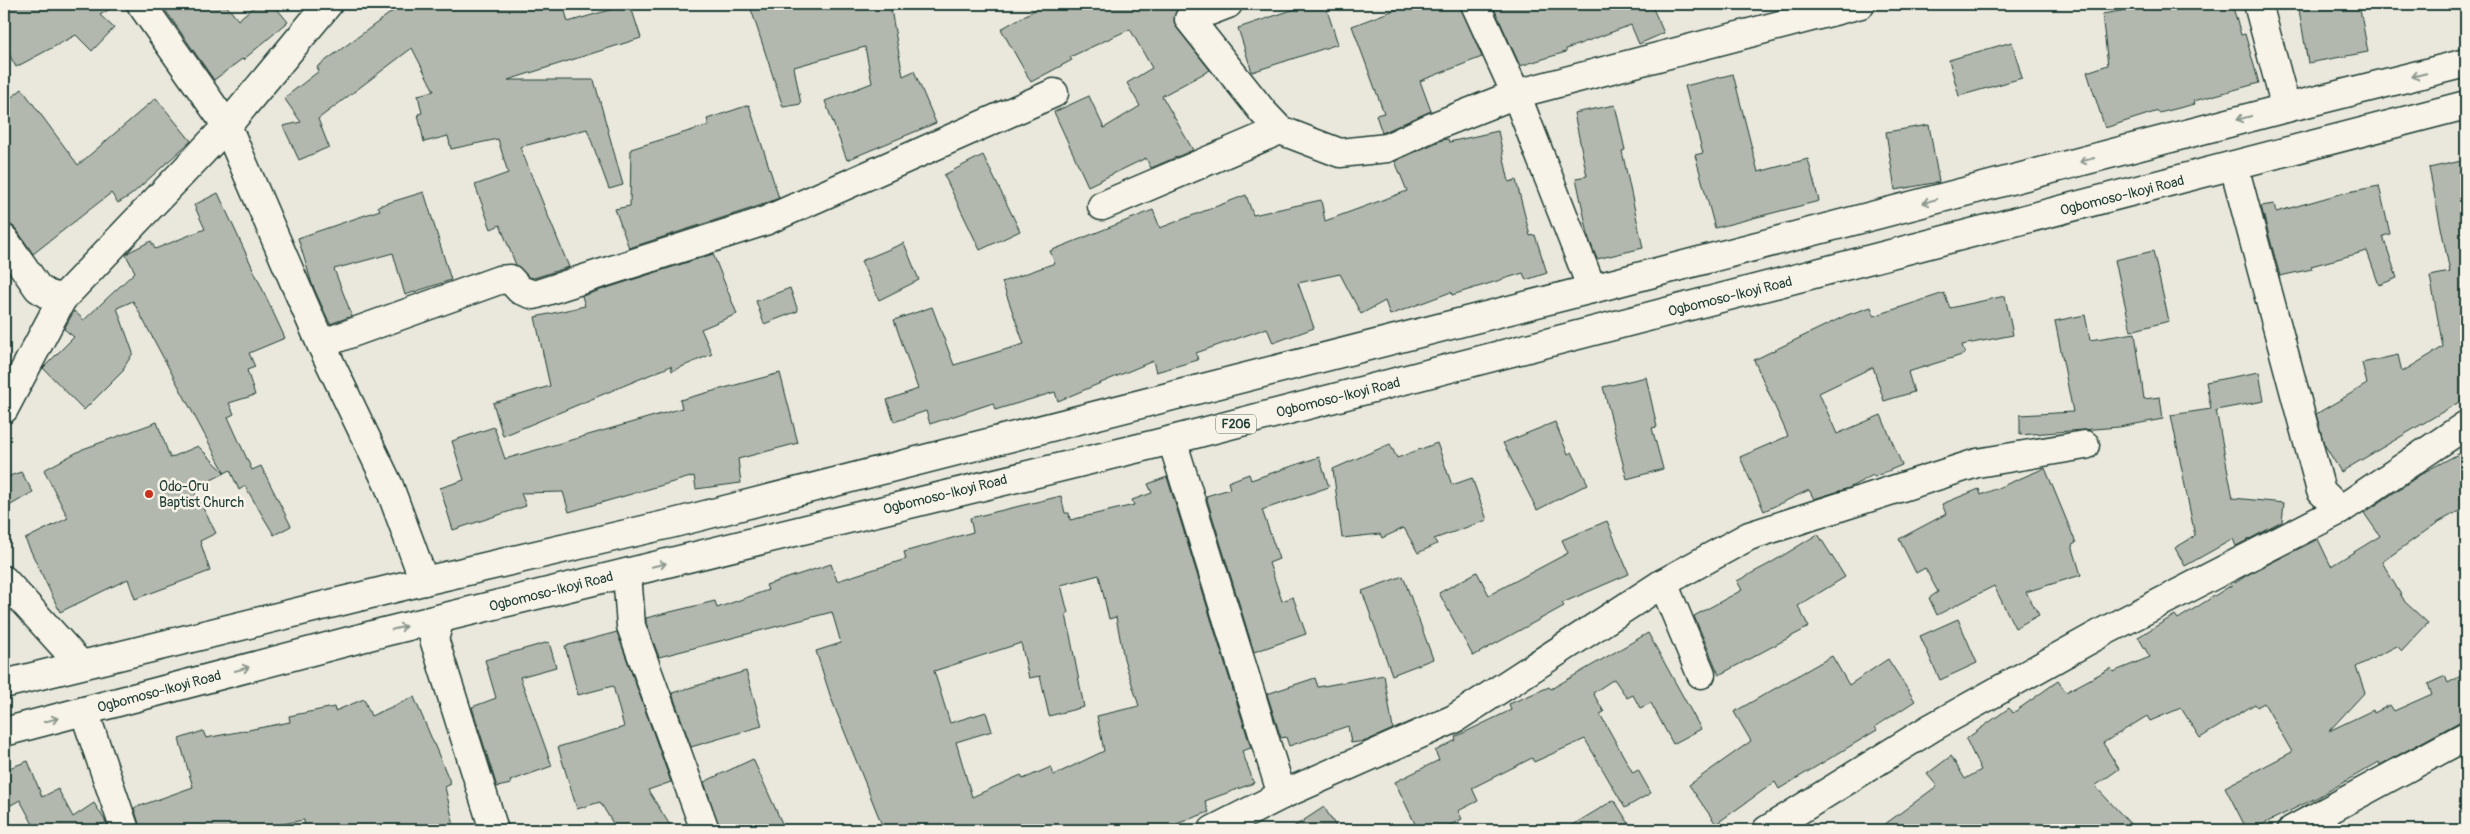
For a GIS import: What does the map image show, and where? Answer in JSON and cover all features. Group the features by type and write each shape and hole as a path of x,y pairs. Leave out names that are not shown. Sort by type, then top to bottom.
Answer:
{"street":[{"path":"142,4 227,126 321,344 389,486 424,581"},
{"path":"4,409 62,300 227,126 328,4"},
{"path":"1228,4 1189,19 1263,112 1280,130 1340,152 1387,148 1430,128 1516,94 1861,4"},
{"path":"1475,4 1516,94 1592,289"},
{"path":"2258,4 2286,108"},
{"path":"4,684 424,581 674,523 1592,289 2466,63"},
{"path":"321,344 498,280 510,279 520,290 534,295 765,221 1054,93"},
{"name":"Ogbomoso-Ikoyi Road","path":"4,732 627,572 1172,440 2466,105"},
{"path":"1102,206 1280,130"},
{"path":"2234,166 2321,491 2340,510"},
{"path":"4,240 38,288 62,300"},
{"path":"1767,830 1939,724 2105,631 2340,510 2466,425"},
{"path":"1172,440 1282,795"},
{"path":"1213,830 1282,795 1454,719 1663,584 1758,533 1977,463 2085,445"},
{"path":"627,572 631,626 692,789 705,830"},
{"path":"4,580 80,664"},
{"path":"1663,584 1701,674"},
{"path":"440,619 434,639 494,830"},
{"path":"84,711 125,830"},
{"path":"2292,830 2466,736"}],"building":[{"path":"4,4 118,4 100,15 114,28 92,51 76,35 16,67 4,45"},
{"path":"161,4 225,4 238,20 257,4 273,4 288,22 243,60 214,80"},
{"path":"389,4 563,4 568,22 630,4 641,38 508,80 594,80 623,185 609,189 587,129 520,147 569,267 534,278 529,277 516,265 500,225 491,229 475,185 508,173 498,139 451,149 448,136 424,142 418,114 422,113 418,95 434,91 412,48 318,119 329,147 299,160 283,126 301,122 284,98 319,71 317,67 393,11"},
{"path":"766,4 890,4 903,76 914,71 936,123 847,160 825,101 872,83 865,47 794,67 801,104 783,107 751,9"},
{"path":"1045,4 1174,4 1177,9 1174,22 1177,28 1210,70 1162,96 1193,150 1151,168 1146,158 1088,186 1054,112 1089,96 1104,128 1140,106 1127,83 1152,68 1130,29 1070,57 1072,60 1031,82 1001,29"},
{"path":"1310,4 1325,4 1338,44 1252,72 1238,28"},
{"path":"1410,4 1460,4 1482,57 1420,81 1431,111 1382,133 1376,115 1384,113 1352,26"},
{"path":"1492,4 1651,4 1664,33 1639,44 1631,25 1566,49 1566,52 1520,66"},
{"path":"2126,4 2232,4 2241,35 2245,34 2259,83 2194,101 2195,104 2159,113 2158,111 2105,128 2087,72 2108,65 2102,14 2127,10"},
{"path":"2298,4 2359,4 2368,52 2308,63"},
{"path":"2012,42 2022,78 1959,96 1949,60"},
{"path":"1733,74 1758,172 1808,159 1819,201 1715,228 1695,155 1703,153 1685,86"},
{"path":"22,89 78,165 156,98 191,141 131,195 118,203 111,193 33,254 17,230 4,218 4,103"},
{"path":"749,105 779,198 629,248 615,209 630,206 631,149 709,125 707,119"},
{"path":"1615,105 1625,150 1622,151 1643,248 1597,259 1589,239 1576,178 1587,176 1574,113"},
{"path":"1929,125 1939,182 1895,190 1886,132"},
{"path":"1498,131 1509,182 1516,180 1530,236 1535,235 1547,273 1526,280 1523,273 1452,295 1451,292 1390,315 1385,301 1361,314 1340,274 1298,283 1314,328 1273,343 1267,328 1196,353 1198,360 1156,372 1153,361 1058,401 1055,392 995,410 993,403 930,424 926,411 894,422 887,400 918,389 894,320 932,307 954,365 1024,344 1002,282 1055,263 1050,251 1153,210 1160,228 1246,195 1253,215 1321,200 1325,221 1407,191 1395,161 1442,140 1448,139 1449,142"},
{"path":"983,155 1020,231 980,250 944,175"},
{"path":"2466,160 2466,398 2341,472 2324,444 2316,414 2367,384 2362,363 2398,355 2402,372 2443,347 2430,276 2450,272 2429,168"},
{"path":"2379,186 2390,234 2383,236 2397,278 2379,285 2367,251 2311,266 2312,269 2280,276 2261,206 2274,204 2276,212 2343,193"},
{"path":"424,192 451,280 405,295 393,253 334,269 352,316 330,324 312,284 298,238 380,210 378,206"},
{"path":"218,193 285,338 249,353 255,367 247,370 255,395 229,403 234,414 228,417 252,470 261,466 291,526 274,535 245,486 239,490 230,470 225,473 133,301 117,308 133,353 124,370 84,410 43,368 74,337 64,329 74,311 84,320 135,272 126,255 129,252 151,241 155,249 205,229 194,205"},
{"path":"904,243 919,280 879,300 861,261"},
{"path":"2153,251 2169,321 2131,331 2115,260"},
{"path":"713,254 737,314 701,329 712,354 672,371 671,366 503,436 493,403 550,386 535,317 585,306 582,296"},
{"path":"790,288 798,311 764,324 756,301"},
{"path":"1944,293 1950,308 2005,296 2013,335 1962,345 1965,354 1908,372 1914,392 1884,401 1873,367 1819,393 1837,434 1881,415 1902,465 1874,477 1873,475 1849,488 1814,499 1809,490 1764,511 1740,457 1788,436 1754,360 1847,315 1871,307 1874,316"},
{"path":"2085,315 2090,340 2135,333 2144,399 2160,397 2163,419 2119,427 2020,435 2020,415 2073,412 2055,321"},
{"path":"2259,372 2264,401 2216,410 2233,498 2284,503 2282,522 2236,546 2233,539 2185,566 2175,548 2195,536 2171,415 2211,409 2206,382"},
{"path":"780,373 798,443 738,459 741,483 696,489 694,476 569,512 563,492 521,493 526,506 453,530 440,488 464,480 452,441 494,427 505,459 682,408 680,400"},
{"path":"1646,377 1657,427 1652,428 1663,469 1627,479 1603,387"},
{"path":"157,422 170,458 198,446 225,473 193,489 216,533 200,541 210,571 135,599 128,579 60,612 25,539 68,518 44,470 83,449"},
{"path":"1555,422 1568,454 1572,452 1588,484 1537,510 1503,443"},
{"path":"1437,443 1452,485 1472,478 1487,520 1434,539 1437,544 1418,553 1404,528 1382,538 1380,534 1342,538 1333,469 1390,444 1397,458"},
{"path":"2466,450 2466,507 2437,523 2382,562 2405,602 2428,623 2402,651 2397,646 2356,667 2365,692 2329,731 2373,710 2374,713 2390,705 2394,711 2432,694 2428,684 2445,676 2448,683 2466,673 2466,720 2380,765 2379,762 2318,797 2251,830 2247,830 2225,787 2292,752 2264,703 2257,707 2255,704 2200,738 2181,708 2150,721 2147,716 2103,743 2119,769 2095,786 2136,830 1877,830 1937,786 1927,774 1951,756 1965,779 1981,770 1966,739 2009,708 2013,713 2058,681 2066,692 2111,668 2113,672 2150,657 2138,637 2175,615 2178,619 2249,574 2318,539 2331,566 2380,536 2364,513 2426,471"},
{"path":"1319,457 1329,487 1262,510 1279,559 1269,563 1282,601 1293,597 1306,634 1254,652 1206,496 1230,489 1228,482 1249,474 1251,480"},
{"path":"2045,468 2076,543 2072,545 2081,575 2026,592 2039,615 2015,628 1994,586 1937,615 1929,598 1938,592 1925,568 1916,573 1899,539 1946,514 1942,504 1979,489 1981,495"},
{"path":"21,472 33,492 4,509 4,478"},
{"path":"1167,477 1251,748 1242,751 1254,783 1205,801 1209,812 1160,830 884,830 831,698 816,651 841,643 832,612 659,657 646,623 646,618 715,601 717,608 768,590 766,585 831,564 837,581 906,559 904,552 973,532 970,518 1061,496 1065,513 1069,513 1070,520 1134,505 1132,500 1152,493 1148,484","holes":["1099,575 1109,619 1116,617 1124,659 1139,706 1097,716 1104,751 1054,775 1051,767 1023,779 1021,775 972,797 956,742 992,731 986,712 950,723 934,671 1021,643 1029,678 1040,676 1049,716 1084,707 1066,614 1068,613 1061,585"]},
{"path":"1607,521 1629,574 1562,603 1564,606 1473,656 1439,593 1477,572 1489,595 1568,553 1562,540"},
{"path":"1818,534 1845,577 1798,606 1809,627 1719,675 1694,616 1742,590 1737,581"},
{"path":"1403,576 1433,659 1392,675 1362,591"},
{"path":"1958,619 1977,663 1940,680 1920,636"},
{"path":"617,632 671,782 648,790 673,830 617,830 600,802 577,809 558,747 624,727 613,686 578,695 565,646"},
{"path":"1648,633 1701,729 1673,744 1651,703 1640,708 1633,695 1627,698 1614,679 1593,693 1604,712 1600,714 1633,773 1638,770 1651,793 1625,808 1585,739 1534,762 1532,758 1472,788 1478,801 1458,811 1462,819 1440,830 1418,830 1395,782 1439,760 1435,751 1456,740 1455,737 1511,710 1509,704 1549,687 1551,689"},
{"path":"549,642 556,667 520,677 552,766 510,781 511,784 497,787 472,707 496,698 485,660"},
{"path":"1832,656 1849,685 1888,659 1915,701 1875,727 1877,730 1779,789 1775,782 1716,824 1689,785 1751,741 1734,712"},
{"path":"746,671 762,726 691,747 672,693"},
{"path":"1384,675 1393,729 1366,741 1351,743 1348,726 1289,746 1286,737 1281,738 1267,694 1315,678 1318,687"},
{"path":"414,697 451,784 445,787 455,830 305,830 304,820 249,830 141,830 134,808 193,787 179,739 203,731 206,738 290,722 289,716 334,707 335,711 364,699 371,716"},
{"path":"753,759 785,830 720,830 704,782"},
{"path":"28,761 42,797 58,789 73,817 94,803 106,822 94,830 36,830 20,800 4,809 4,770"},
{"path":"1614,800 1633,830 1564,830"},
{"path":"1324,807 1338,830 1289,830"}],"place":[{"name":"Odo-Oru Baptist Church","path":"149,494"}]}
